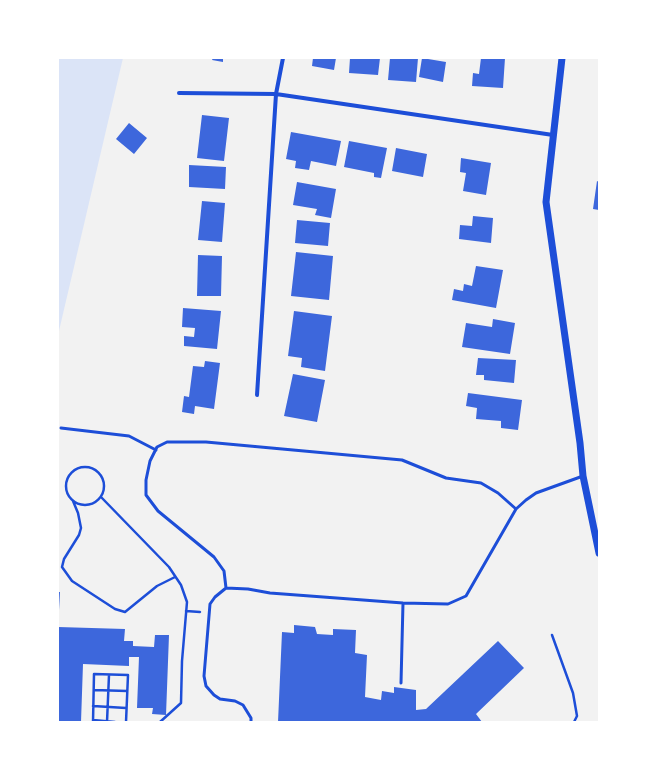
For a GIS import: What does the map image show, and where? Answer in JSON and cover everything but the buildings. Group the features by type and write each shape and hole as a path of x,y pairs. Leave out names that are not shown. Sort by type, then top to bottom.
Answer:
{"street":[{"path":"257,395 276,94 283,58"},
{"path":"562,58 546,202 580,443 583,476 599,553"},
{"path":"179,93 276,94 553,135"}],"lane":[{"path":"61,428 129,436 156,450"},
{"path":"226,588 224,571 214,557 158,510 146,495 146,480 150,461 157,447 167,442 206,442 402,460 446,478 481,483 498,494 516,509"},
{"path":"251,722 251,718 243,705 235,701 220,699 214,695 206,686 204,676 210,604 214,597 226,588 248,589 270,593 403,603 448,604 466,596 516,509 536,493 583,476"},
{"path":"401,683 403,603"}],"path":[{"path":"73,501 85,506 91,505 101,498 105,485 104,479 95,469 89,467 76,469 71,473 66,484 66,491 73,501 78,513 81,528 80,535 64,559 62,566 72,581 115,609 125,612 157,586 175,577"},
{"path":"101,498 169,568 181,584 187,602 182,661 181,703 160,722"},
{"path":"552,635 573,693 577,716 574,722"},
{"path":"115,722 93,721 94,674 128,675 126,722"},
{"path":"107,722 109,674"},
{"path":"94,690 127,691"},
{"path":"93,706 126,708"}],"shaded area":[{"path":"58,58 123,58 58,335"}]}
